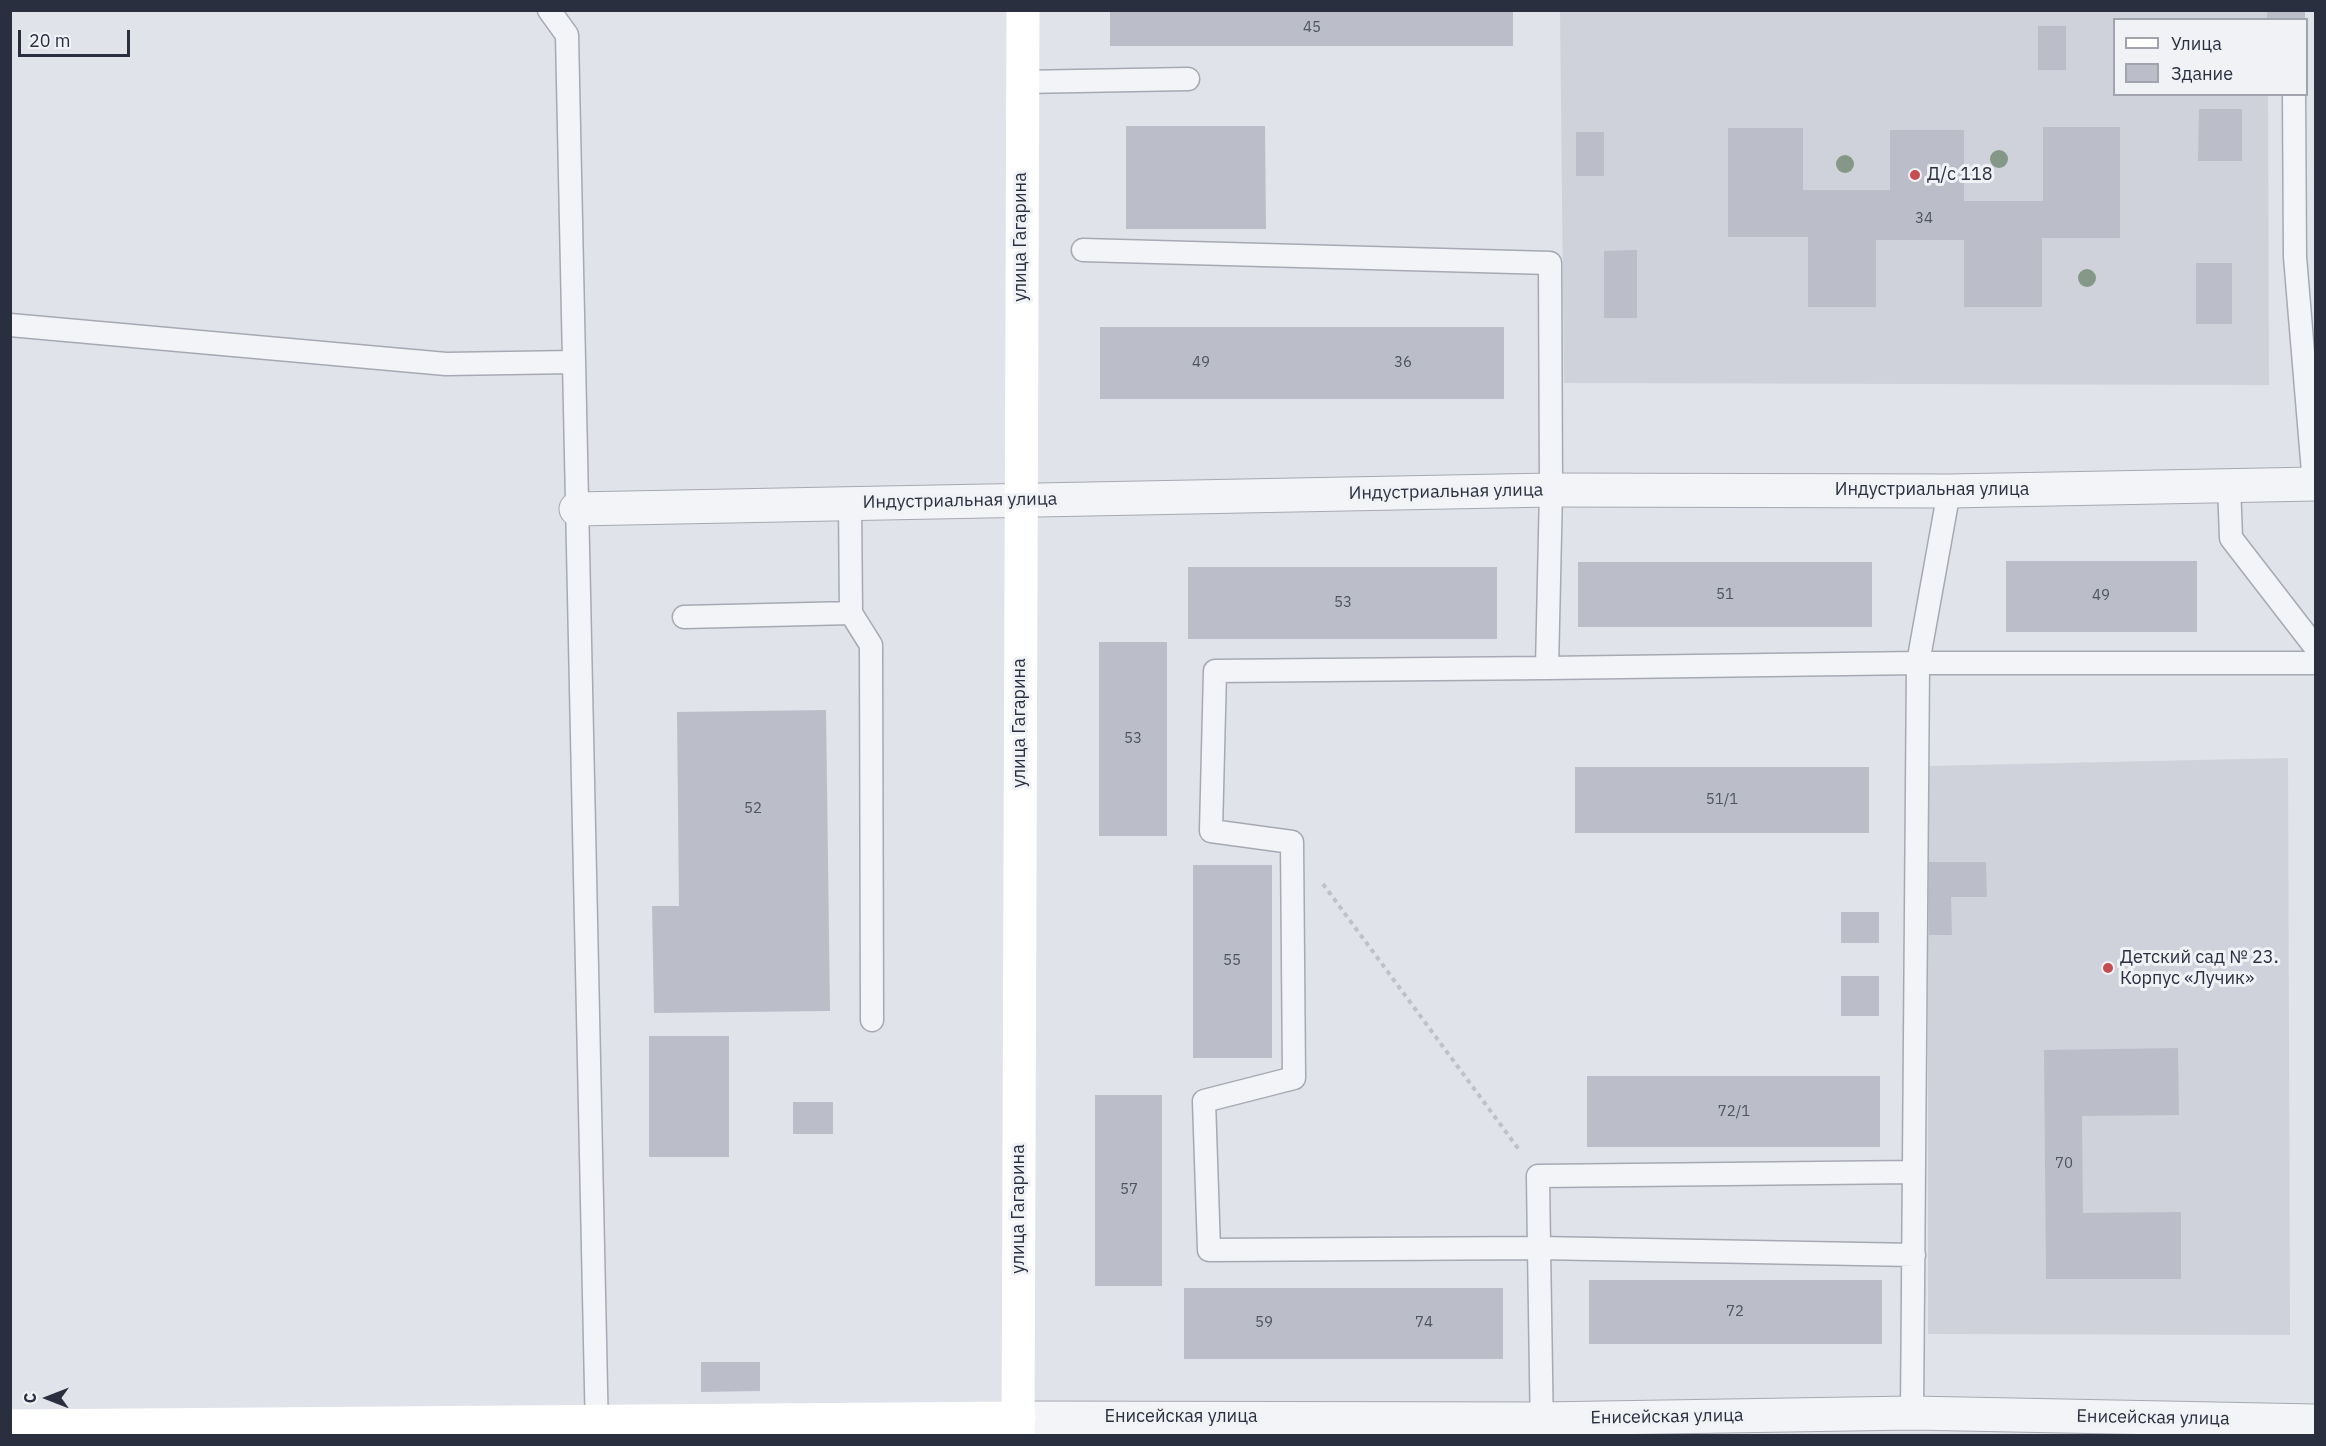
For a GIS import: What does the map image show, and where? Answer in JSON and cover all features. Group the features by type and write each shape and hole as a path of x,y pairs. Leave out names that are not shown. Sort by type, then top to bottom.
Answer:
{"main road":[{"name":"улица Гагарина","path":"1019,1427 1023,10"},
{"path":"10,1426 1019,1427"}],"street":[{"name":"Индустриальная улица","path":"576,508 1551,490 1949,490 2315,484"},
{"name":"Енисейская улица","path":"1019,1427 1542,1427 1912,1413 2316,1420"}],"lane":[{"path":"549,10 567,35 596,1428"},
{"path":"1022,82 1188,79"},
{"path":"2295,96 2315,484"},
{"path":"1083,250 1550,263 1551,490 1547,668"},
{"path":"10,325 446,364 573,362"},
{"path":"2229,485 2230,538 2316,648"},
{"path":"1912,1413 1918,663 1949,490"},
{"path":"850,502 851,613 871,645 872,1020"},
{"path":"684,617 851,613"},
{"path":"1914,1255 1539,1248 1209,1250 1204,1101 1294,1078 1292,842 1211,831 1215,671 1918,663 2316,663"},
{"path":"1542,1427 1538,1176 1914,1172"}],"path":[{"path":"1292,842 1538,1176"}],"shaded area":[{"name":"Д/с 118","path":"1560,11 2268,11 2268,18 2113,18 2113,96 2268,96 2269,385 1564,383"},
{"name":"Детский сад № 23. Корпус «Лучик»","path":"2288,758 2290,1335 1928,1334 1928,766"}],"building":[{"path":"1110,10 1513,10 1513,46 1110,46"},
{"path":"2267,10 2305,10 2305,18 2267,18"},
{"path":"2038,26 2066,26 2066,70 2038,70"},
{"path":"2199,109 2242,109 2242,161 2198,161"},
{"path":"1126,126 1265,126 1266,229 1126,229"},
{"path":"2043,127 2120,127 2120,238 2042,238 2042,307 1964,307 1964,240 1876,240 1876,307 1808,307 1808,237 1728,237 1728,128 1803,128 1803,190 1890,190 1890,130 1964,130 1964,201 2043,201"},
{"path":"1576,132 1604,132 1604,176 1576,176"},
{"path":"1637,250 1637,318 1604,318 1604,251"},
{"path":"2196,263 2232,263 2232,324 2196,324"},
{"path":"1100,327 1504,327 1504,399 1100,399"},
{"path":"2006,561 2197,561 2197,632 2006,632"},
{"path":"1578,562 1872,562 1872,627 1578,627"},
{"path":"1188,567 1497,567 1497,639 1188,639"},
{"path":"1099,642 1167,642 1167,836 1099,836"},
{"path":"826,710 830,1011 654,1013 652,906 679,906 677,712"},
{"path":"1575,767 1869,767 1869,833 1575,833"},
{"path":"1929,862 1986,862 1987,897 1951,897 1952,935 1929,935"},
{"path":"1193,865 1272,865 1272,1058 1193,1058"},
{"path":"1841,912 1879,912 1879,943 1841,943"},
{"path":"1841,976 1879,976 1879,1016 1841,1016"},
{"path":"649,1036 729,1036 729,1157 649,1157"},
{"path":"2178,1048 2179,1115 2082,1116 2083,1213 2181,1212 2181,1279 2046,1279 2044,1050"},
{"path":"1587,1076 1880,1076 1880,1147 1587,1147"},
{"path":"1095,1095 1162,1095 1162,1286 1095,1286"},
{"path":"793,1102 833,1102 833,1134 793,1134"},
{"path":"1589,1280 1882,1280 1882,1344 1589,1344"},
{"path":"1184,1288 1503,1288 1503,1359 1184,1359"},
{"path":"701,1362 760,1362 760,1391 701,1392"}],"place":[{"name":"Д/с 118","path":"1915,175"},
{"name":"Детский сад № 23. Корпус «Лучик»","path":"2108,968"}]}
